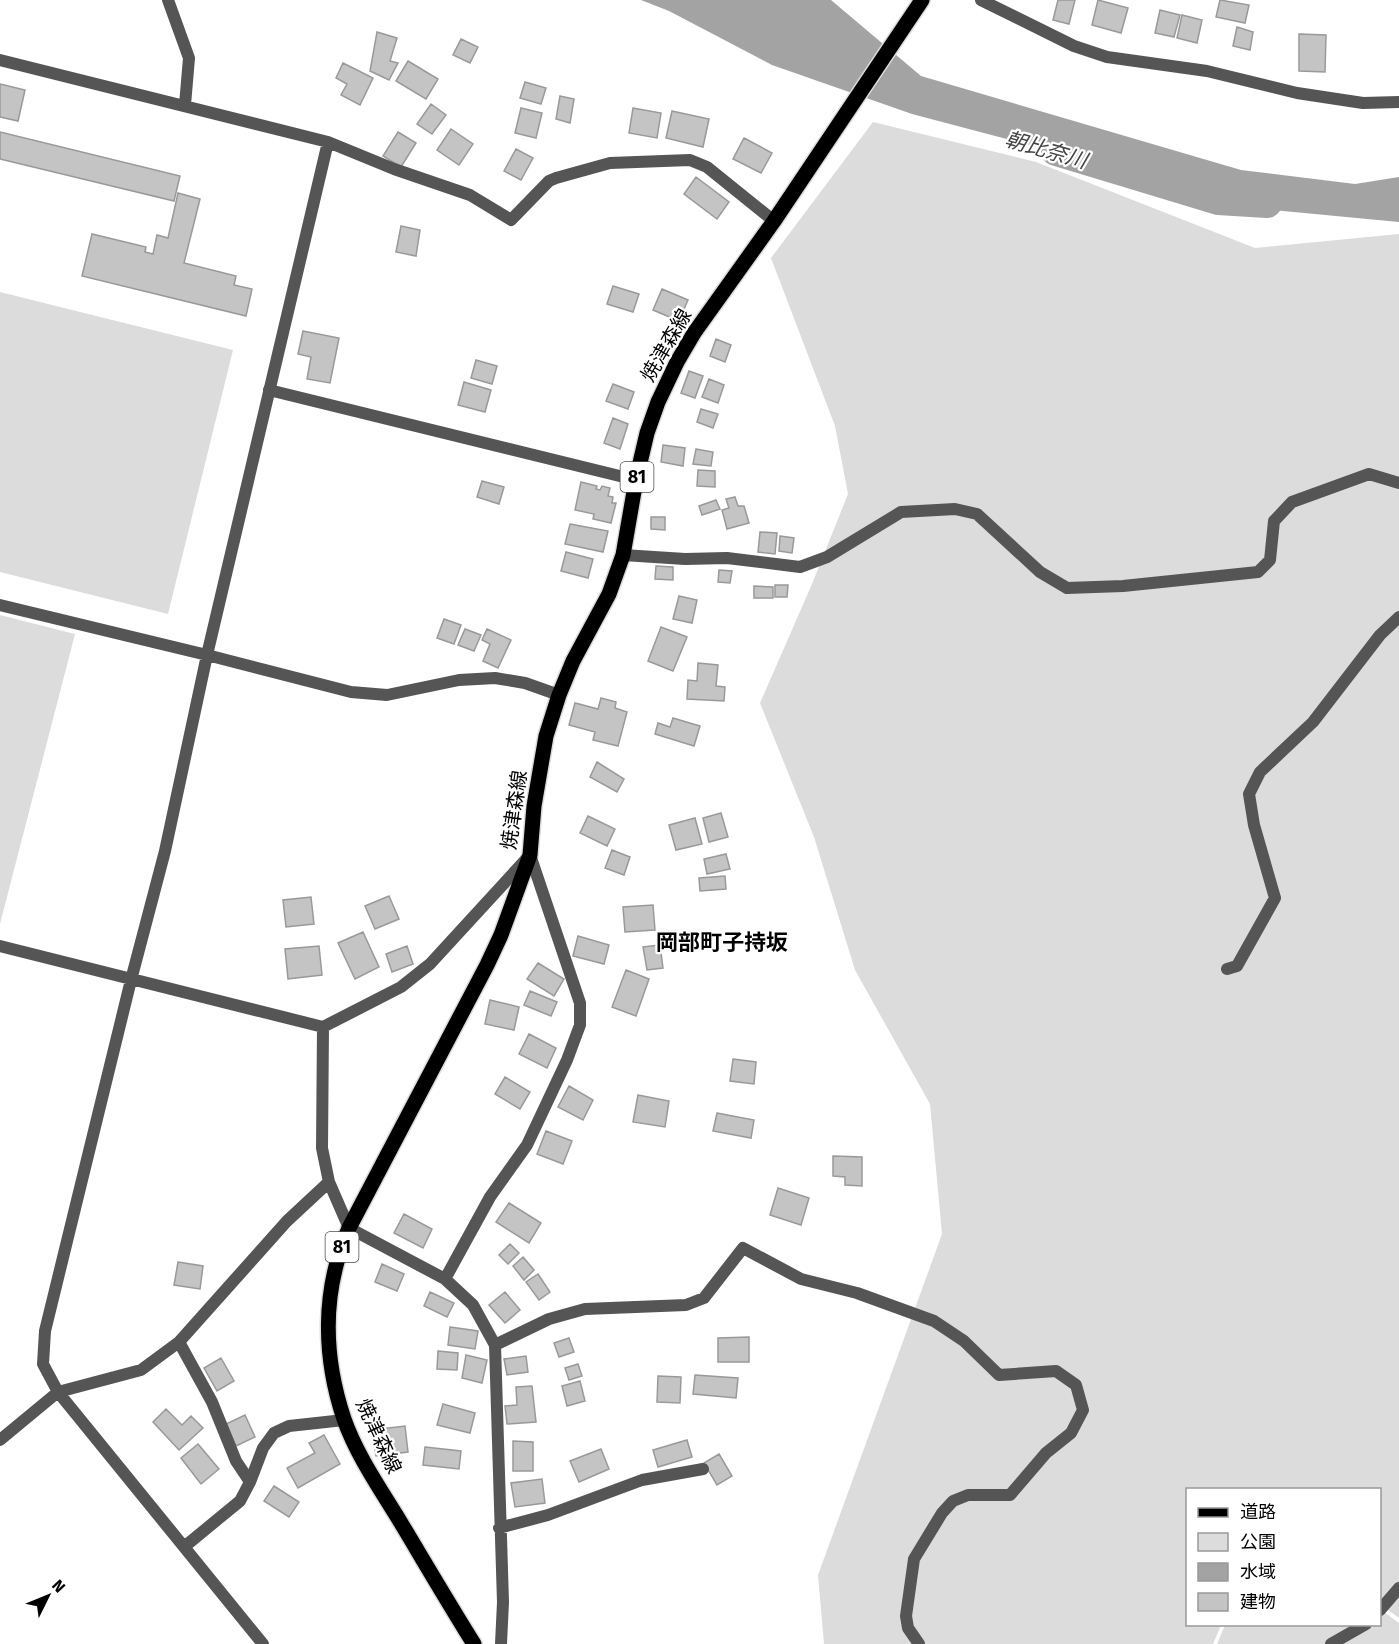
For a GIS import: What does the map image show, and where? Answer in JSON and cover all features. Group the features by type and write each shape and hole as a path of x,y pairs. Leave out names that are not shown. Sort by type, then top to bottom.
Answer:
{"main road":[{"name":"焼津森線","path":"474,1644 361,1457 344,1420 330,1368 328,1322 331,1286 349,1228 501,935 530,855 534,806 546,736 573,661 609,594 623,555 636,480 647,433 658,402 694,333 774,221 922,0"}],"street":[{"path":"168,0 189,58 185,105"},
{"path":"981,0 1074,46 1107,57 1207,71 1297,93 1363,103 1399,102"},
{"path":"0,60 328,142 394,169 470,195 511,220 549,181 556,178 610,163 690,160 707,167 774,221"},
{"path":"263,1644 58,1392 43,1364 45,1330 165,851 207,655 328,142"},
{"path":"269,390 636,480"},
{"path":"623,555 685,559 727,558 800,567 827,557 901,512 955,509 977,514 1040,572 1067,588 1145,584 1258,572 1270,560 1274,521 1292,501 1369,474 1399,483"},
{"path":"0,605 351,692 387,695 459,680 495,678 525,683 559,695"},
{"path":"1227,969 1237,966 1275,898 1254,825 1249,794 1260,772 1313,722 1380,634 1399,617"},
{"path":"0,946 323,1028 401,987 430,964 530,855 580,1003 580,1025 567,1060 527,1145 490,1197 445,1279"},
{"path":"323,1028 322,1148 329,1182 349,1228 445,1279 473,1305 495,1345 502,1602 501,1644"},
{"path":"0,1440 58,1392 141,1370 178,1342 287,1221 329,1182"},
{"path":"495,1345 549,1319 585,1309 686,1305 704,1298 743,1248 801,1279 857,1293 934,1321 964,1341 999,1375 1056,1371 1076,1385 1083,1410 1071,1433 1046,1453 1010,1495 968,1495 953,1501 942,1514 914,1559 906,1616 908,1628 919,1644"},
{"path":"178,1342 213,1402 236,1461 250,1482"},
{"path":"184,1547 240,1501 263,1448 274,1433 289,1426 344,1420"},
{"path":"500,1528 548,1515 642,1480 703,1468"},
{"path":"1381,1609 1399,1588"},
{"path":"1331,1644 1362,1626"}],"green space":[{"path":"873,122 1036,162 1255,248 1399,234 1399,1618 1381,1605 1381,1488 1186,1488 1186,1626 1221,1626 1213,1644 824,1644 818,1575 942,1234 930,1104 855,970 814,837 760,703 848,494 835,426 771,258"},
{"path":"0,292 233,350 168,614 0,572"},
{"path":"0,615 75,634 0,924"},
{"path":"1381,1610 1399,1623 1399,1644 1217,1644 1225,1626 1381,1626"}],"water":[{"path":"641,0 831,0 921,76 1241,170 1355,184 1399,177 1399,222 1252,208 1094,162 912,114 772,65 669,11"}],"building":[{"path":"1058,0 1075,0 1069,24 1053,20"},
{"path":"1098,0 1128,8 1121,33 1092,25"},
{"path":"1220,0 1249,5 1245,23 1216,17"},
{"path":"1160,10 1180,15 1174,37 1155,33"},
{"path":"1182,15 1202,20 1197,43 1177,38"},
{"path":"1237,27 1253,32 1250,50 1233,46"},
{"path":"377,32 397,38 390,61 398,63 389,80 370,71"},
{"path":"1299,34 1326,35 1325,72 1299,71"},
{"path":"461,39 478,47 470,63 453,55"},
{"path":"408,61 438,79 426,99 396,81"},
{"path":"343,63 373,78 360,105 341,95 347,84 336,78"},
{"path":"525,82 546,88 541,104 520,98"},
{"path":"0,84 25,90 18,121 0,117"},
{"path":"560,96 574,99 570,123 556,119"},
{"path":"431,104 446,115 432,134 417,124"},
{"path":"521,108 542,113 536,138 515,133"},
{"path":"633,108 661,113 657,138 629,133"},
{"path":"672,111 709,119 703,147 666,138"},
{"path":"451,129 473,144 459,165 437,150"},
{"path":"0,132 180,176 174,201 0,159"},
{"path":"398,132 416,143 401,167 383,156"},
{"path":"744,138 772,153 761,173 733,159"},
{"path":"516,149 533,158 521,180 504,171"},
{"path":"696,177 729,202 717,219 684,194"},
{"path":"178,193 200,199 184,263 236,276 234,285 252,289 246,316 82,276 92,234 146,247 145,252 153,254 157,235 168,238"},
{"path":"401,226 420,230 416,256 396,252"},
{"path":"613,286 639,294 633,312 607,304"},
{"path":"662,289 688,300 679,321 653,310"},
{"path":"303,331 339,338 330,383 307,379 311,357 298,354"},
{"path":"716,339 731,345 725,362 710,356"},
{"path":"476,360 497,366 492,384 471,378"},
{"path":"689,371 703,376 695,398 681,393"},
{"path":"709,379 724,385 718,403 702,397"},
{"path":"464,382 491,390 485,412 458,405"},
{"path":"613,384 634,392 628,409 606,401"},
{"path":"701,409 718,414 713,428 697,422"},
{"path":"613,418 628,424 620,449 604,443"},
{"path":"663,445 685,448 683,466 661,462"},
{"path":"696,449 713,452 711,466 693,464"},
{"path":"698,470 715,471 715,487 697,486"},
{"path":"482,481 504,487 499,504 477,497"},
{"path":"581,482 597,486 596,489 600,490 602,486 610,488 608,496 613,497 612,503 616,503 611,523 593,519 594,514 575,510"},
{"path":"735,497 738,506 744,506 749,523 727,529 722,510 729,508 726,499"},
{"path":"716,500 720,509 702,515 699,506"},
{"path":"651,517 665,517 665,530 651,529"},
{"path":"570,524 608,531 603,552 565,544"},
{"path":"760,532 777,533 775,554 758,552"},
{"path":"780,536 794,538 792,553 779,551"},
{"path":"566,552 593,559 588,578 561,571"},
{"path":"656,566 673,567 673,580 655,579"},
{"path":"719,570 732,571 730,583 718,582"},
{"path":"775,585 788,585 787,597 775,597"},
{"path":"754,586 773,587 773,598 754,598"},
{"path":"679,596 697,600 692,623 673,619"},
{"path":"444,619 461,625 454,644 437,638"},
{"path":"661,627 687,637 673,671 648,661"},
{"path":"465,629 481,635 474,651 458,645"},
{"path":"487,629 511,640 498,668 483,661 490,644 482,640"},
{"path":"698,663 718,665 716,686 725,687 724,701 687,699 688,680 697,681"},
{"path":"601,698 616,702 615,708 627,712 618,746 593,740 595,732 569,725 575,703 598,709"},
{"path":"673,718 700,726 694,746 655,734 658,723 670,727"},
{"path":"597,762 624,779 617,792 590,777"},
{"path":"721,813 728,837 709,842 703,818"},
{"path":"588,816 615,829 607,846 580,833"},
{"path":"695,818 702,844 676,850 669,825"},
{"path":"612,850 630,857 624,875 605,868"},
{"path":"726,854 730,869 707,874 704,859"},
{"path":"725,876 726,889 700,891 699,878"},
{"path":"389,896 399,919 375,929 365,906"},
{"path":"311,897 314,924 286,927 283,900"},
{"path":"653,905 655,930 625,932 623,907"},
{"path":"363,932 379,967 355,979 338,943"},
{"path":"578,936 609,945 604,964 573,956"},
{"path":"660,945 663,968 647,970 643,947"},
{"path":"319,946 322,975 288,979 285,949"},
{"path":"407,946 413,964 392,972 386,954"},
{"path":"538,963 564,979 554,996 527,979"},
{"path":"626,970 649,979 636,1016 612,1007"},
{"path":"530,991 557,1002 551,1016 524,1005"},
{"path":"490,1000 519,1007 514,1030 485,1024"},
{"path":"529,1034 556,1048 547,1068 519,1054"},
{"path":"733,1059 756,1062 754,1084 730,1081"},
{"path":"505,1077 530,1092 520,1109 495,1094"},
{"path":"569,1086 593,1100 583,1120 558,1107"},
{"path":"638,1095 669,1101 665,1127 633,1122"},
{"path":"717,1113 754,1120 751,1138 713,1131"},
{"path":"546,1131 572,1141 563,1164 537,1154"},
{"path":"833,1156 862,1157 862,1186 845,1185 845,1177 833,1176"},
{"path":"778,1188 809,1198 801,1225 770,1215"},
{"path":"509,1203 541,1223 529,1243 496,1222"},
{"path":"404,1214 432,1229 423,1248 394,1233"},
{"path":"510,1244 519,1253 508,1264 499,1255"},
{"path":"523,1257 534,1270 524,1280 513,1266"},
{"path":"178,1262 203,1266 200,1289 174,1285"},
{"path":"382,1264 404,1274 397,1291 375,1282"},
{"path":"538,1274 550,1292 539,1300 526,1282"},
{"path":"430,1292 454,1303 447,1317 424,1306"},
{"path":"505,1292 520,1310 505,1323 489,1305"},
{"path":"450,1327 478,1331 475,1349 448,1345"},
{"path":"749,1337 749,1362 718,1362 718,1338"},
{"path":"569,1338 574,1352 559,1357 554,1343"},
{"path":"438,1351 458,1353 457,1370 437,1369"},
{"path":"466,1355 487,1360 482,1383 462,1378"},
{"path":"526,1356 528,1372 507,1375 504,1359"},
{"path":"221,1358 234,1381 217,1391 204,1368"},
{"path":"578,1364 582,1376 569,1380 565,1368"},
{"path":"695,1375 738,1378 736,1398 693,1394"},
{"path":"658,1376 681,1377 680,1403 657,1402"},
{"path":"580,1381 585,1401 567,1406 562,1386"},
{"path":"532,1386 536,1422 507,1424 505,1406 517,1405 516,1387"},
{"path":"443,1404 475,1413 470,1433 437,1425"},
{"path":"166,1409 182,1425 191,1416 203,1428 179,1450 153,1422"},
{"path":"245,1415 255,1437 236,1446 226,1424"},
{"path":"405,1426 408,1452 376,1456 372,1430"},
{"path":"324,1435 340,1464 298,1488 287,1468 315,1453 309,1443"},
{"path":"687,1440 692,1457 658,1467 653,1450"},
{"path":"513,1441 533,1442 533,1471 513,1471"},
{"path":"198,1444 219,1469 201,1484 181,1458"},
{"path":"425,1447 461,1451 459,1469 423,1465"},
{"path":"601,1449 609,1469 579,1482 570,1461"},
{"path":"719,1454 732,1476 717,1485 704,1463"},
{"path":"542,1479 545,1503 515,1507 511,1483"},
{"path":"274,1486 299,1502 289,1517 264,1501"}],"waterway":[{"name":"朝比奈川","path":"1056,151 1218,200 1267,203"}],"district":[{"name":"岡部町子持坂","path":"722,942"}]}
